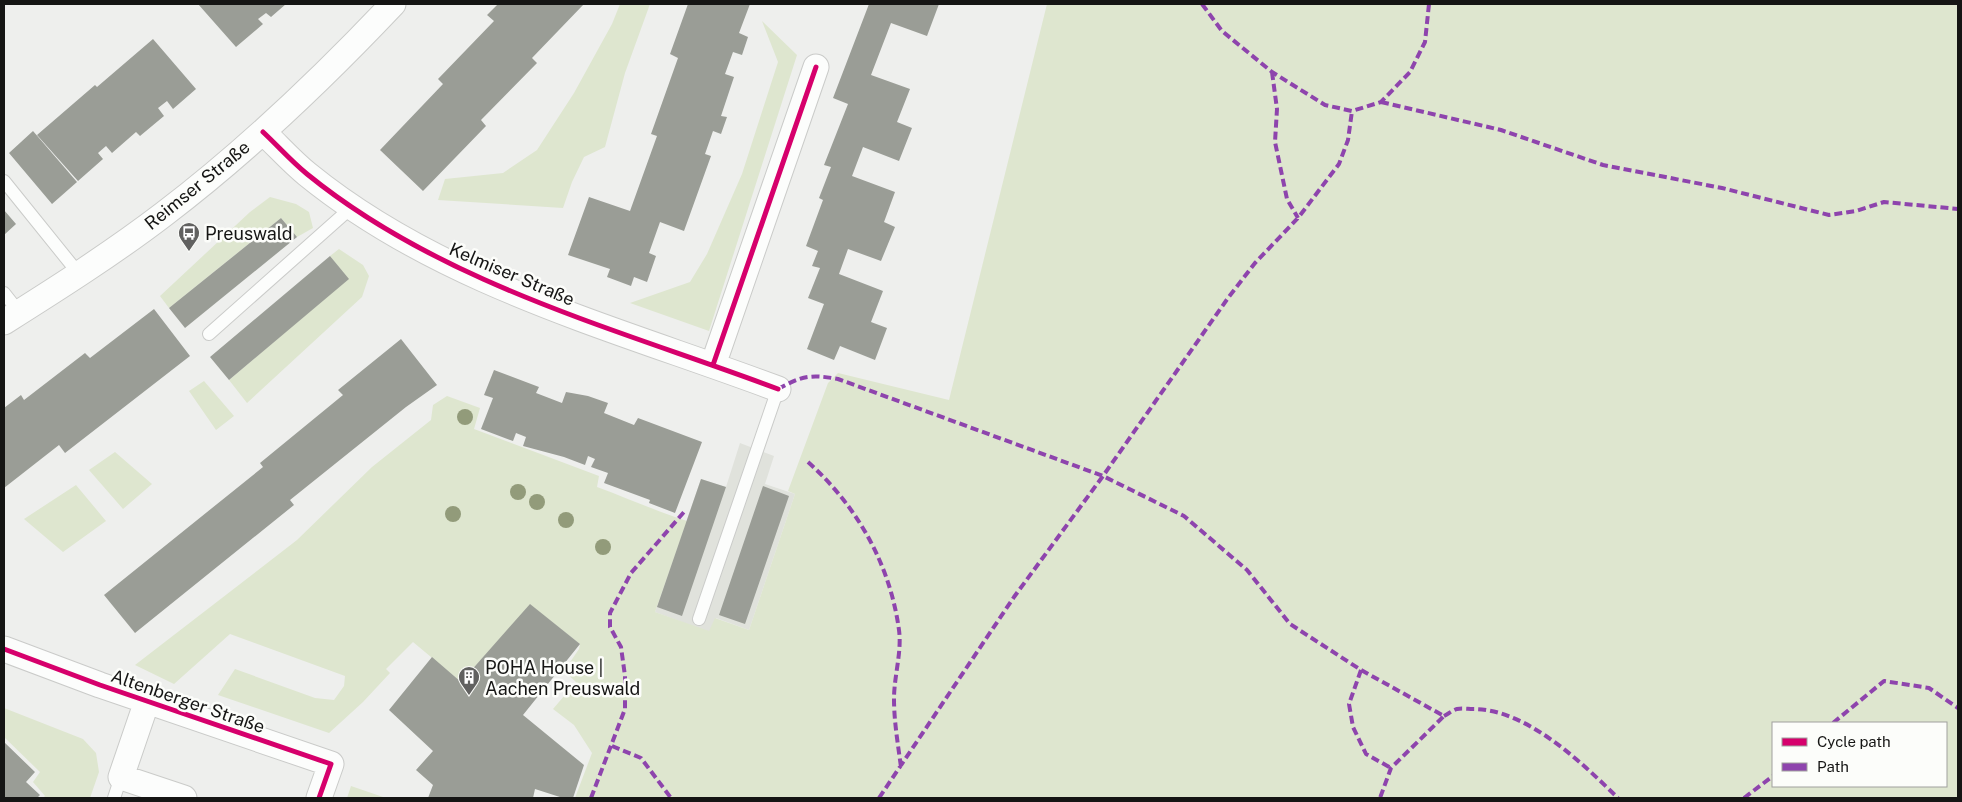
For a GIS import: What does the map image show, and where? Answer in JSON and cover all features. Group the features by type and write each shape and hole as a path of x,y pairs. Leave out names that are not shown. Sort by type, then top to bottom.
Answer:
{"street":[{"name":"Reimser Straße","path":"12,317 79,274 164,214 263,132 349,50 393,4"},
{"path":"713,365 816,67"},
{"name":"Kelmiser Straße","path":"263,132 306,173 352,207 415,246 520,295 778,389"},
{"name":"Altenberger Straße","path":"4,650 331,764 318,798"},
{"name":"Altenberger Straße","path":"147,701 117,787 184,798"}],"lane":[{"path":"4,180 79,274"},
{"path":"209,334 352,207"},
{"path":"4,294 12,317"},
{"path":"699,620 778,389"}],"shaded area":[{"path":"740,443 774,456 765,484 795,494 749,630 716,618 709,632 655,612 701,479 726,487"}],"green space":[{"path":"620,4 650,4 625,73 605,147 584,157 572,182 563,208 438,200 445,179 503,173 537,150 574,93 612,24"},
{"path":"1047,4 1958,4 1958,798 575,798 592,753 574,725 553,709 576,682 564,671 579,649 580,644 530,605 461,682 413,642 386,669 390,673 363,702 329,733 218,695 235,669 315,698 334,700 344,686 345,676 230,634 174,684 135,665 297,540 372,467 431,420 433,405 447,396 480,408 474,429 599,476 597,487 687,521 655,612 709,631 715,618 749,630 795,494 788,491 828,383 838,373 949,400"},
{"path":"762,21 797,55 709,331 630,303 690,282 707,254 742,174 778,62"},
{"path":"270,197 296,204 309,212 313,228 297,237 281,218 169,308 160,296 250,212"},
{"path":"339,249 363,265 369,276 362,297 247,403 229,380 348,279 330,256"},
{"path":"204,381 234,416 216,430 189,391"},
{"path":"115,452 152,484 123,509 89,470"},
{"path":"76,485 106,521 63,552 24,519"},
{"path":"4,708 83,739 96,753 99,772 90,798 43,798 45,796 33,782 40,772 4,737"},
{"path":"351,786 386,798 347,798"}],"building":[{"path":"198,4 286,4 271,17 266,13 258,19 263,24 236,47"},
{"path":"498,4 584,4 532,58 537,63 481,120 486,126 423,191 380,150 443,84 438,79 494,21 487,15"},
{"path":"688,4 750,4 739,33 748,37 742,55 733,52 725,74 734,77 721,116 727,117 721,134 713,131 705,154 711,156 684,231 660,222 649,253 656,256 647,282 634,277 631,286 607,277 610,269 568,255 589,197 630,211 657,136 651,134 678,58 670,54"},
{"path":"869,4 939,4 927,36 891,23 871,75 910,89 897,122 912,128 899,161 863,147 852,176 895,192 884,222 895,227 881,261 848,249 839,274 883,291 871,322 887,328 875,360 840,346 834,360 807,349 824,304 808,298 820,268 812,266 818,251 806,246 823,200 819,198 831,167 824,165 848,104 833,98"},
{"path":"153,39 196,89 173,109 167,101 158,108 164,116 140,136 136,132 112,153 106,146 98,153 103,159 78,181 37,135 95,85 97,87"},
{"path":"33,131 77,182 52,204 9,153"},
{"path":"4,210 16,224 4,235"},
{"path":"281,218 297,237 185,328 169,308"},
{"path":"330,256 349,279 229,380 210,357"},
{"path":"154,309 190,356 65,453 59,445 4,488 4,408 21,395 24,400 85,353 90,358"},
{"path":"401,339 437,385 406,407 290,500 294,505 135,633 104,595 263,467 260,463 343,395 338,390"},
{"path":"494,370 539,387 536,393 562,403 566,392 588,396 608,403 604,413 634,425 638,418 702,442 675,513 649,503 650,500 604,483 608,473 591,467 595,459 588,456 585,465 523,446 526,437 516,433 513,441 481,429 493,398 484,395"},
{"path":"701,479 726,487 682,616 657,607"},
{"path":"763,486 789,496 745,624 719,615"},
{"name":"POHA House | Aachen Preuswald","path":"530,604 580,644 523,715 584,765 573,798 563,798 535,789 533,798 428,798 433,785 416,770 433,751 389,710 432,657 461,682"},
{"path":"4,742 35,772 26,782 40,795 37,798 4,798"}],"marked path":[{"path":"1202,4 1222,31 1272,72 1325,105 1352,111 1381,102 1410,72 1425,42 1429,4"},
{"path":"1272,72 1277,109 1275,142 1287,199 1298,218"},
{"path":"1381,102 1501,130 1603,165 1722,188 1829,215 1856,211 1884,202 1958,209"},
{"path":"879,798 1014,597 1103,476 1228,298 1255,263 1298,218 1339,164 1348,140 1352,111"},
{"path":"778,389 806,377 838,379 1103,476 1184,516 1247,570 1290,624 1361,670 1444,716 1391,768 1380,798"},
{"path":"808,462 826,479 856,517 869,538 888,582 895,606 900,638 894,699 895,724 901,767"},
{"path":"591,798 625,709 625,676 621,647 610,627 610,613 631,573 684,512"},
{"path":"1361,670 1349,704 1353,727 1366,754 1391,768"},
{"path":"1834,722 1884,681 1929,688 1958,708"},
{"path":"1444,716 1455,710 1473,709 1493,711 1513,718 1533,728 1571,754 1618,798"},
{"path":"612,746 641,758 671,798"},
{"path":"1744,798 1772,777"}],"cycle path":[{"path":"713,365 816,67"},
{"path":"263,132 307,174 359,212 415,246 473,275 594,324 778,389"},
{"path":"4,649 100,685 331,764 319,798"}],"place":[{"name":"Preuswald","path":"189,252"},
{"name":"POHA House | Aachen Preuswald","path":"469,696"}]}
